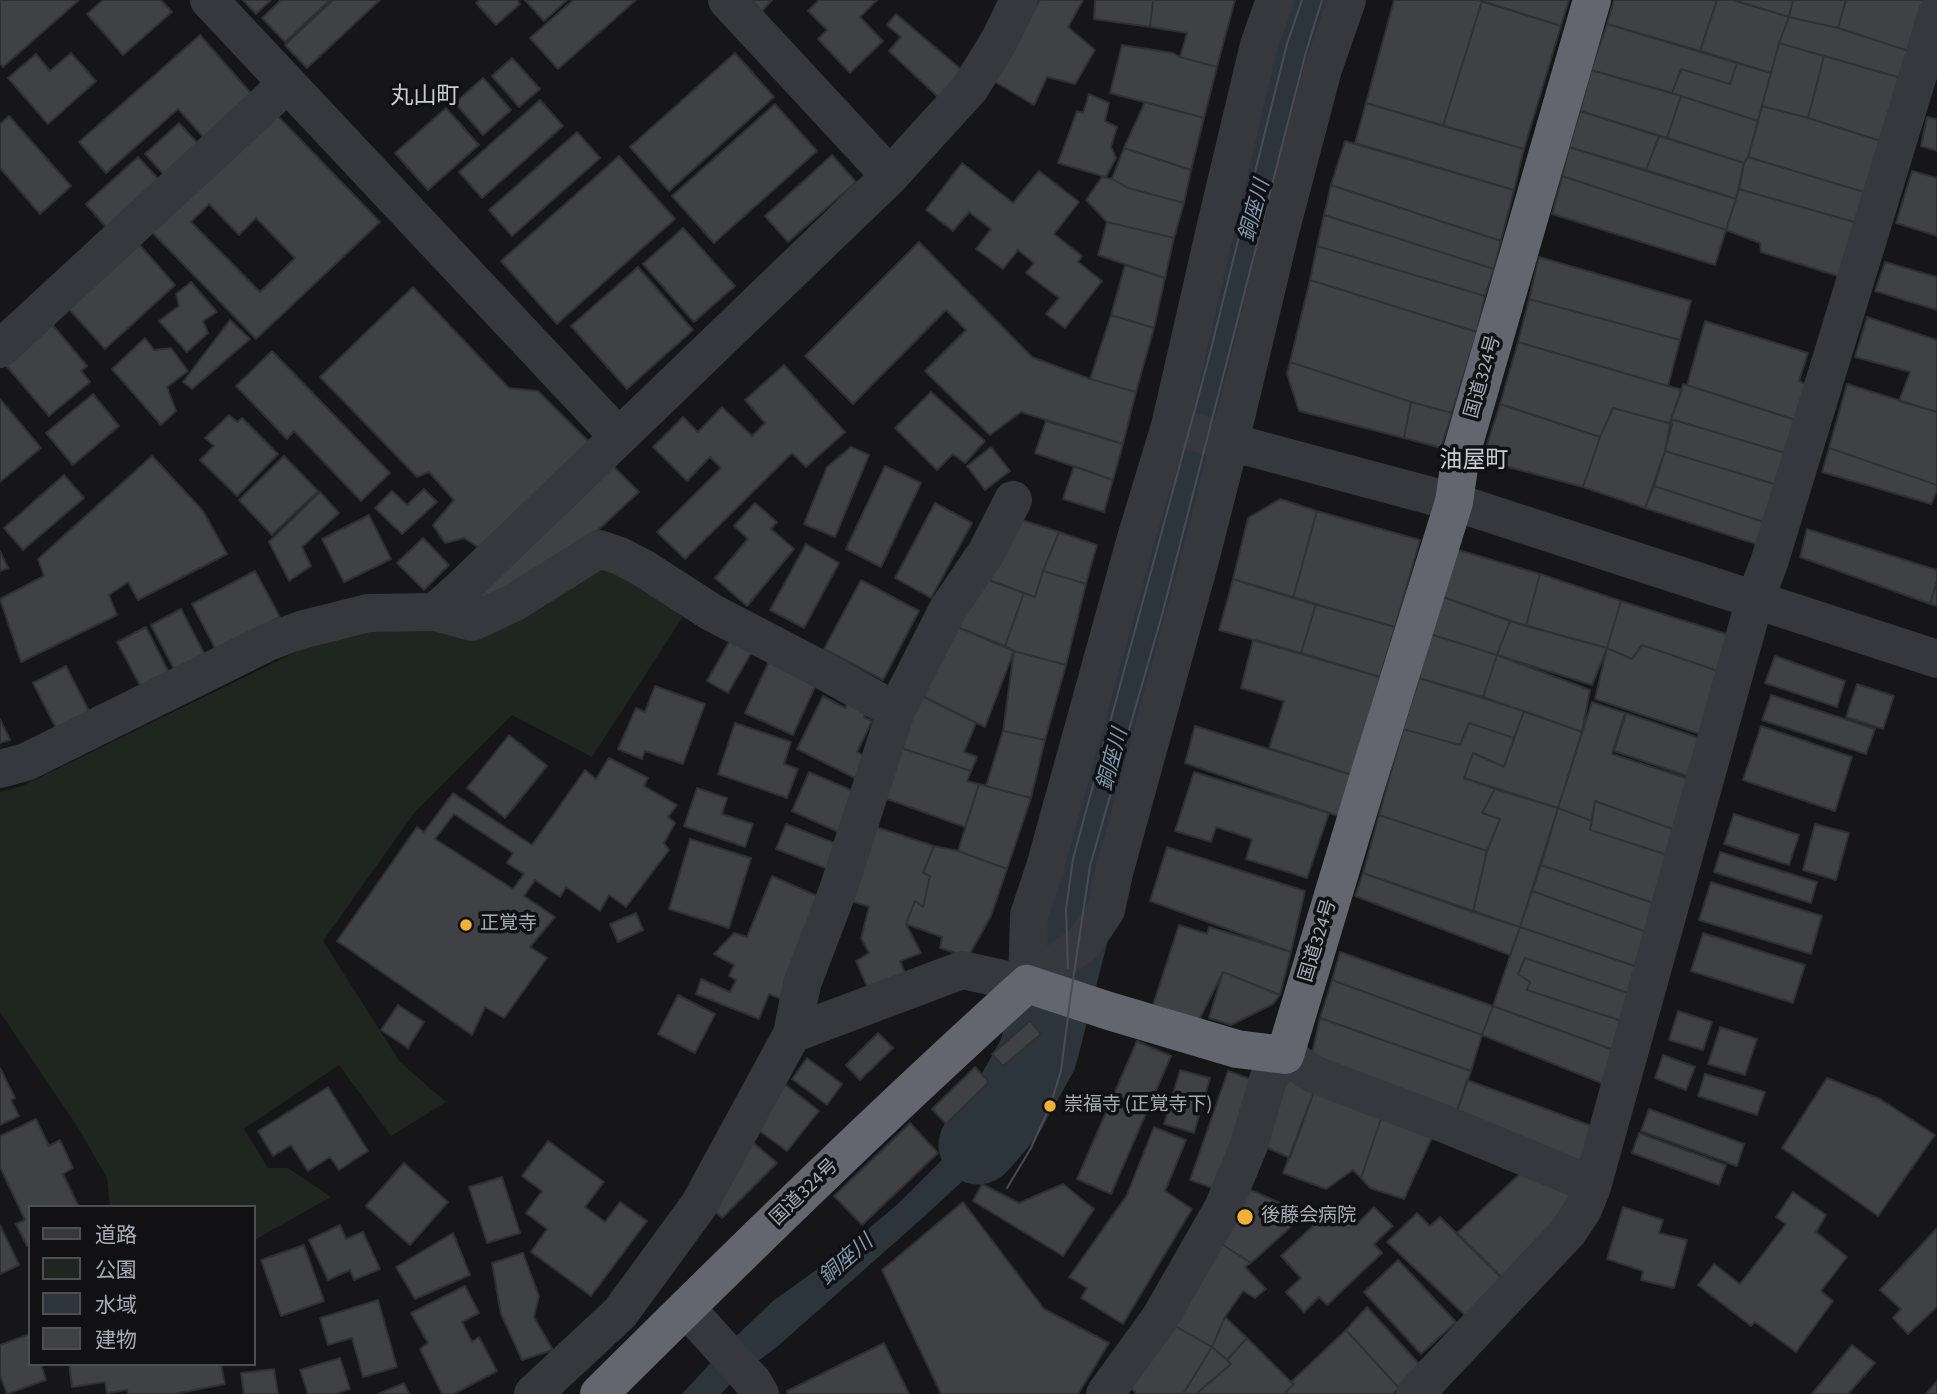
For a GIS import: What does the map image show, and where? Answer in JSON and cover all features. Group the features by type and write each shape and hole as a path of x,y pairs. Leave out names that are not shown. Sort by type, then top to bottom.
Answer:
{"highway":[{"name":"国道324号","path":"1285,1055 1454,502 1461,454 1592,0"},
{"name":"国道324号","path":"599,1394 930,1073 1027,984"},
{"path":"1027,984 1237,1049 1285,1055"}],"street":[{"path":"209,0 619,438"},
{"path":"727,0 890,176"},
{"path":"435,612 890,176 970,88 999,41 1019,0"},
{"path":"1027,984 1029,915 1170,426 1259,45 1275,0"},
{"path":"792,1034 962,970 1027,984 1084,943 1106,910 1197,573 1322,69 1347,0"},
{"path":"1415,1394 1568,1232 1583,1209 1592,1187 1755,600 1769,564 1937,13"},
{"path":"0,349 287,84"},
{"path":"1170,426 1454,502 1937,659"},
{"path":"533,1394 620,1313 699,1205 792,1034 802,984 838,890 896,711 948,609 986,553 1013,500"},
{"path":"0,769 26,762 279,638 368,613 435,612 472,622 515,602 599,549 643,568 711,612 896,711"},
{"path":"1105,1394 1160,1318 1223,1208 1249,1145 1268,1080 1285,1055 1313,1074 1457,1129 1592,1187"},
{"path":"686,1308 757,1388"}],"green space":[{"path":"599,561 686,612 592,757 512,715 414,813 323,941 400,1062 446,1102 391,1136 339,1065 244,1129 268,1168 288,1168 331,1197 256,1239 256,1205 110,1205 107,1178 79,1129 0,1012 0,792 22,786 302,649"}],"water":[{"path":"1038,1054 1025,1124 918,1222 778,1346 737,1377 721,1394 682,1394 773,1301 837,1255 898,1204 951,1151 984,1106 1021,1063"}],"building":[{"path":"0,0 79,0 3,67 0,63"},
{"path":"103,0 161,0 172,12 123,55 87,14"},
{"path":"243,0 271,0 256,14"},
{"path":"281,0 330,0 285,42 262,18"},
{"path":"333,0 380,0 307,68 285,45"},
{"path":"480,0 517,0 520,4 496,25 476,3"},
{"path":"525,0 567,0 544,21"},
{"path":"573,0 636,0 558,69 530,38"},
{"path":"751,0 772,0 762,11"},
{"path":"819,0 877,0 860,17 883,41 850,73 818,39 827,30 808,11"},
{"path":"1040,0 1083,0 1068,27 1095,50 1075,84 1047,77 1034,105 992,80"},
{"path":"1095,0 1153,0 1150,27 1094,19"},
{"path":"1153,0 1235,0 1217,67 1180,57 1187,33 1150,27"},
{"path":"1394,0 1482,1 1443,126 1366,103"},
{"path":"1477,0 1569,0 1561,26"},
{"path":"1614,0 1717,0 1700,51 1607,24"},
{"path":"1717,0 1733,0 1789,17 1771,73 1700,51"},
{"path":"1733,0 1793,0 1789,17"},
{"path":"1793,0 1846,0 1838,28 1789,17"},
{"path":"1846,0 1924,0 1909,51 1838,28"},
{"path":"1482,1 1561,26 1524,149 1443,126"},
{"path":"896,14 963,71 938,97 889,51 901,37 887,25"},
{"path":"1789,17 1838,28 1909,51 1901,78 1779,43"},
{"path":"1607,24 1737,63 1730,84 1681,69 1672,93 1591,70"},
{"path":"200,35 256,99 208,142 178,109 106,173 79,142"},
{"path":"1779,43 1824,56 1808,118 1762,106"},
{"path":"1122,45 1173,53 1217,67 1204,118 1110,93"},
{"path":"71,53 96,81 48,124 8,78 36,54 50,71"},
{"path":"735,53 774,97 669,191 630,147"},
{"path":"1824,56 1901,78 1884,142 1808,118"},
{"path":"512,58 540,89 519,107 492,76"},
{"path":"1737,63 1771,73 1758,121 1672,93 1681,69 1730,84"},
{"path":"1591,70 1681,96 1667,138 1580,111"},
{"path":"483,78 511,110 483,135 455,103"},
{"path":"1089,94 1109,103 1105,121 1117,127 1111,147 1116,158 1106,177 1058,163 1077,111 1083,113"},
{"path":"1681,96 1758,121 1744,163 1667,138"},
{"path":"540,100 563,126 482,198 459,172"},
{"path":"1145,102 1204,118 1191,170 1124,148"},
{"path":"1366,103 1524,149 1514,190 1355,143"},
{"path":"775,104 817,151 714,243 672,196"},
{"path":"1762,106 1884,142 1867,193 1748,157"},
{"path":"446,108 479,145 428,190 395,153"},
{"path":"272,110 380,222 256,339 149,229","holes":["209,204 239,235 256,218 295,258 260,292 191,222"]},
{"path":"1580,111 1659,136 1646,170 1569,147"},
{"path":"9,116 71,186 40,214 0,168 0,124"},
{"path":"1927,117 1937,119 1937,151 1921,146"},
{"path":"179,123 203,149 169,180 145,154"},
{"path":"577,132 600,158 512,236 489,210"},
{"path":"1659,136 1744,163 1736,199 1646,170"},
{"path":"1345,141 1514,190 1501,241 1331,185"},
{"path":"1569,147 1736,199 1726,230 1562,176"},
{"path":"1124,148 1191,170 1184,203 1128,188 1112,179"},
{"path":"832,155 856,182 788,242 765,216"},
{"path":"619,156 675,219 557,324 501,261"},
{"path":"138,157 164,185 111,233 86,204"},
{"path":"1748,157 1867,193 1858,223 1739,189 1744,163"},
{"path":"962,163 1013,203 1039,171 1079,202 1054,234 1082,256 1078,262 1102,281 1065,328 1046,314 1059,298 1026,273 1034,263 1018,250 1003,269 976,249 991,229 969,212 953,231 926,210"},
{"path":"1912,171 1937,178 1937,236 1896,223"},
{"path":"1562,176 1726,230 1715,265 1552,214"},
{"path":"1102,177 1128,188 1184,203 1174,238 1107,222 1086,200"},
{"path":"1331,185 1501,241 1494,269 1324,215"},
{"path":"1739,189 1858,223 1841,277 1761,252 1760,243 1726,230"},
{"path":"1324,215 1494,269 1485,296 1317,246"},
{"path":"1107,222 1174,238 1165,278 1098,255"},
{"path":"683,228 735,286 694,322 643,264"},
{"path":"919,242 1032,357 1090,379 1136,392 1123,444 1021,412 990,435 925,371 966,330 946,310 853,404 805,356"},
{"path":"138,243 175,285 105,349 67,307"},
{"path":"1317,246 1485,296 1477,332 1310,280"},
{"path":"1539,257 1691,301 1680,340 1529,299"},
{"path":"1885,262 1937,277 1937,310 1875,291"},
{"path":"1125,265 1165,278 1154,328 1111,315"},
{"path":"638,267 693,330 627,389 571,326"},
{"path":"1310,280 1477,332 1452,413 1290,362"},
{"path":"191,282 217,312 203,321 208,333 187,352 159,321 179,306 176,294"},
{"path":"413,287 509,388 538,391 589,442 482,550 464,538 445,543 433,525 454,500 429,472 417,477 320,377"},
{"path":"1529,299 1680,340 1668,386 1518,342"},
{"path":"1111,315 1154,328 1136,392 1090,379"},
{"path":"1867,317 1937,340 1937,412 1899,401 1910,372 1855,357"},
{"path":"230,320 250,339 192,389 183,382"},
{"path":"1705,321 1808,353 1799,381 1807,385 1799,421 1687,385"},
{"path":"51,323 87,366 81,371 90,382 49,416 4,363"},
{"path":"145,338 154,350 171,348 188,371 167,387 176,411 161,425 112,369"},
{"path":"1518,342 1682,390 1671,419 1672,424 1613,408 1600,437 1500,404"},
{"path":"272,351 390,473 361,501 294,431 287,439 236,386"},
{"path":"1290,362 1411,402 1404,438 1299,411 1287,374"},
{"path":"784,365 845,432 806,467 792,453 685,559 657,532 721,468 710,457 687,481 653,447 683,417 698,432 722,407 752,436 765,423 745,400"},
{"path":"1683,384 1799,421 1788,454 1671,419"},
{"path":"1847,384 1937,412 1937,485 1829,448"},
{"path":"931,392 985,441 965,463 953,454 937,470 895,428"},
{"path":"93,394 119,426 73,465 46,433"},
{"path":"0,399 41,448 0,482"},
{"path":"1411,402 1452,413 1441,448 1404,438"},
{"path":"1500,404 1600,437 1583,487 1482,460"},
{"path":"1613,408 1672,424 1645,508 1583,487"},
{"path":"229,415 237,422 242,418 278,454 237,496 200,460 214,446 205,438"},
{"path":"1671,419 1788,454 1781,486 1665,451"},
{"path":"1046,421 1123,444 1113,480 1035,453"},
{"path":"851,447 869,455 835,537 804,524 827,467"},
{"path":"991,447 1010,471 985,490 967,466"},
{"path":"1829,448 1937,485 1931,504 1822,472"},
{"path":"1665,451 1781,486 1770,524 1654,486"},
{"path":"152,456 203,511 227,554 138,600 128,582 109,595 117,615 21,662 0,599 44,576 38,559"},
{"path":"284,456 318,491 272,535 239,500"},
{"path":"611,464 639,492 599,529 489,605 475,595"},
{"path":"885,466 921,483 881,567 846,549"},
{"path":"1074,466 1113,480 1104,512 1063,499"},
{"path":"64,475 84,498 23,550 4,528"},
{"path":"1654,486 1770,524 1762,546 1645,508"},
{"path":"424,489 437,502 402,534 375,508 392,491 407,505"},
{"path":"320,492 339,513 302,547 311,566 289,581 269,542"},
{"path":"1280,499 1317,511 1293,598 1233,579 1248,518"},
{"path":"755,503 777,522 771,529 794,549 747,606 715,578 748,539 734,526"},
{"path":"935,503 972,523 931,598 895,578"},
{"path":"1317,511 1420,540 1395,627 1293,598"},
{"path":"369,515 391,559 344,582 322,539"},
{"path":"1019,519 1059,532 1035,597 988,580"},
{"path":"1807,529 1937,570 1937,581 1930,604 1800,557"},
{"path":"1059,532 1097,545 1086,584 1043,571"},
{"path":"423,538 449,565 424,590 397,563"},
{"path":"806,544 839,563 804,628 770,610"},
{"path":"1455,549 1540,574 1526,626 1440,596"},
{"path":"0,551 8,568 0,571"},
{"path":"255,571 280,617 216,650 192,604"},
{"path":"1043,571 1086,584 1066,665 1005,646 1024,593 1035,597"},
{"path":"1540,574 1621,601 1607,648 1526,626"},
{"path":"979,576 1024,593 1005,646 950,624"},
{"path":"1233,579 1316,604 1301,653 1219,630"},
{"path":"861,580 919,611 883,680 824,649"},
{"path":"1937,581 1937,606 1930,604"},
{"path":"1440,596 1510,621 1497,655 1430,634"},
{"path":"1621,601 1736,637 1724,673 1642,645 1632,659 1607,648"},
{"path":"1316,604 1395,627 1380,677 1301,653"},
{"path":"181,609 205,655 175,671 151,625"},
{"path":"1510,621 1607,648 1592,685 1497,655"},
{"path":"950,624 1014,651 985,727 912,691"},
{"path":"146,627 170,675 142,689 117,642"},
{"path":"1430,634 1497,655 1483,697 1419,678"},
{"path":"733,635 754,648 728,693 707,681"},
{"path":"1253,640 1380,677 1352,775 1269,748 1284,701 1241,688"},
{"path":"1642,645 1724,673 1703,735 1595,699 1607,648 1632,659"},
{"path":"1014,651 1066,665 1045,740 1003,731"},
{"path":"772,655 819,678 793,735 745,713"},
{"path":"1497,655 1590,690 1582,732 1483,697"},
{"path":"1775,656 1845,681 1837,707 1765,683"},
{"path":"66,666 89,711 56,728 33,683"},
{"path":"1419,678 1524,711 1514,738 1469,723 1460,745 1403,729"},
{"path":"1857,684 1894,696 1883,729 1846,717"},
{"path":"655,686 705,704 683,764 645,751 642,759 618,749 636,708 645,712"},
{"path":"912,691 976,723 964,752 977,757 971,771 892,745"},
{"path":"1771,695 1875,729 1866,754 1762,720"},
{"path":"823,696 845,708 849,700 868,709 864,717 872,721 857,752 866,757 855,778 797,749"},
{"path":"1592,702 1625,713 1612,754 1695,781 1684,833 1595,801 1592,821 1558,808"},
{"path":"1524,711 1582,732 1558,808 1464,778 1473,753 1504,767"},
{"path":"1626,713 1705,740 1693,778 1614,751"},
{"path":"0,719 10,740 0,743"},
{"path":"735,723 791,742 784,764 798,769 787,798 718,774"},
{"path":"1469,723 1514,738 1504,767 1473,753 1464,778 1495,789 1482,813 1500,819 1487,851 1379,815 1403,729 1460,745"},
{"path":"1195,726 1352,775 1341,817 1185,763"},
{"path":"1761,726 1852,757 1835,811 1743,780"},
{"path":"1003,731 1045,740 1031,798 986,786"},
{"path":"509,735 547,766 505,818 467,788"},
{"path":"892,745 971,771 967,781 979,784 965,827 876,795"},
{"path":"609,758 648,778 644,786 677,805 668,817 675,823 664,843 669,850 626,907 609,895 600,911 566,887 560,897 535,880 524,896 555,917 530,947 547,958 504,1018 485,1007 472,1035 337,941 417,827 424,832 453,793 532,845 585,770 596,779","holes":["454,814 513,853 507,863 524,874 513,889 435,839"]},
{"path":"809,772 860,794 843,834 792,811"},
{"path":"1194,772 1329,813 1307,878 1246,859 1252,839 1216,827 1211,842 1175,831"},
{"path":"979,784 1031,798 1007,869 958,851"},
{"path":"697,788 727,798 722,814 753,824 745,847 684,826"},
{"path":"1495,789 1558,808 1520,927 1473,912 1487,851 1500,819 1482,813"},
{"path":"1595,801 1684,833 1677,858 1590,830"},
{"path":"1558,808 1592,821 1590,830 1677,858 1662,906 1541,865"},
{"path":"1734,814 1799,835 1789,865 1724,844"},
{"path":"1379,815 1487,851 1473,912 1363,873"},
{"path":"786,824 842,846 833,871 776,849"},
{"path":"1815,824 1849,833 1836,880 1803,870"},
{"path":"873,826 934,846 923,873 930,876 923,907 915,901 906,924 921,953 900,961 905,973 869,991 856,961 869,953 861,938 869,907 849,900"},
{"path":"690,839 751,858 729,928 669,909"},
{"path":"934,846 958,851 1007,869 991,916 968,957 940,948 942,937 906,924 915,901 923,907 930,876 923,873"},
{"path":"1167,847 1305,891 1291,952 1150,901"},
{"path":"1720,852 1817,882 1811,903 1714,872"},
{"path":"1541,865 1662,906 1655,935 1532,891"},
{"path":"1363,873 1520,927 1510,955 1355,896"},
{"path":"772,876 817,896 787,1001 769,994 759,1019 696,994 701,979 730,992 736,980 729,976 734,965 714,954 734,933 747,937"},
{"path":"1711,882 1822,916 1811,954 1699,920"},
{"path":"1532,891 1655,935 1643,969 1520,927"},
{"path":"636,913 643,930 618,942 610,924"},
{"path":"1179,925 1207,934 1209,927 1291,952 1280,995 1223,972 1199,1020 1153,1005"},
{"path":"1520,927 1643,969 1637,996 1525,958 1518,974 1530,982 1527,990 1631,1024 1622,1053 1493,1006"},
{"path":"1703,933 1805,965 1793,1003 1691,971"},
{"path":"1340,952 1493,1006 1482,1035 1332,980"},
{"path":"1525,958 1637,996 1631,1024 1527,990 1530,982 1518,974"},
{"path":"1223,972 1280,995 1273,1004 1231,1025 1209,1018"},
{"path":"1332,980 1482,1035 1471,1071 1320,1018"},
{"path":"678,995 715,1014 695,1053 658,1034"},
{"path":"398,1005 424,1022 408,1048 381,1030"},
{"path":"1493,1006 1622,1053 1611,1087 1482,1035"},
{"path":"1678,1011 1712,1022 1703,1050 1669,1040"},
{"path":"1320,1018 1471,1071 1455,1117 1310,1062"},
{"path":"1030,1021 1041,1034 1003,1066 992,1054"},
{"path":"1720,1027 1757,1039 1745,1075 1708,1064"},
{"path":"878,1033 893,1048 860,1080 846,1065"},
{"path":"1137,1041 1171,1056 1111,1194 1077,1179"},
{"path":"1663,1055 1695,1067 1686,1090 1655,1078"},
{"path":"807,1058 842,1084 827,1105 792,1079"},
{"path":"975,1067 989,1082 946,1124 932,1109"},
{"path":"0,1068 15,1098 11,1100 19,1116 0,1125"},
{"path":"1180,1070 1210,1078 1194,1133 1164,1124"},
{"path":"1228,1071 1253,1080 1216,1189 1190,1180"},
{"path":"1705,1074 1765,1092 1757,1115 1698,1096"},
{"path":"1280,1075 1316,1086 1290,1158 1261,1145"},
{"path":"1827,1078 1880,1099 1935,1135 1878,1216 1782,1148"},
{"path":"1467,1080 1600,1129 1586,1172 1455,1117"},
{"path":"782,1082 819,1111 787,1151 755,1128"},
{"path":"1316,1086 1384,1110 1361,1178 1353,1170 1326,1189 1283,1173"},
{"path":"328,1087 368,1151 339,1170 330,1157 308,1171 291,1145 273,1156 258,1131"},
{"path":"1649,1109 1744,1144 1737,1166 1641,1131"},
{"path":"1384,1110 1435,1131 1404,1199 1370,1188 1361,1178"},
{"path":"36,1119 49,1146 60,1140 73,1168 63,1174 78,1205 28,1205 27,1246 16,1224 25,1220 0,1167 0,1136"},
{"path":"910,1123 938,1153 862,1225 834,1196"},
{"path":"1154,1127 1186,1140 1165,1191 1192,1209 1123,1324 1081,1298 1087,1288 1069,1277 1127,1195"},
{"path":"1639,1133 1726,1165 1719,1185 1632,1153"},
{"path":"750,1140 777,1163 722,1218 713,1209"},
{"path":"548,1141 604,1182 585,1207 605,1222 620,1202 647,1221 591,1296 531,1252 547,1229 526,1213 542,1191 522,1176"},
{"path":"404,1163 448,1202 410,1245 366,1206"},
{"path":"1526,1168 1581,1190 1504,1280 1457,1233"},
{"path":"502,1177 520,1233 487,1243 469,1187"},
{"path":"982,1184 1019,1203 1063,1184 1094,1209 1063,1256 973,1201"},
{"path":"1244,1187 1305,1214 1251,1263 1212,1238"},
{"path":"1793,1192 1826,1215 1816,1232 1847,1257 1821,1291 1833,1301 1796,1352 1755,1322 1751,1326 1698,1285 1714,1264 1740,1284 1786,1224 1776,1217"},
{"path":"963,1202 1044,1309 1109,1343 1078,1394 941,1394 882,1270"},
{"path":"1336,1204 1356,1225 1374,1207 1393,1226 1374,1244 1382,1253 1327,1305 1319,1297 1304,1312 1286,1292 1301,1278 1281,1256"},
{"path":"1623,1207 1663,1220 1659,1233 1687,1240 1674,1288 1641,1280 1643,1271 1607,1259"},
{"path":"1417,1213 1430,1226 1440,1217 1504,1280 1467,1317 1387,1242"},
{"path":"0,1225 19,1265 0,1274"},
{"path":"340,1225 346,1239 363,1232 380,1269 354,1280 350,1270 328,1280 309,1240"},
{"path":"1936,1229 1937,1307 1908,1334 1893,1318 1901,1309 1880,1290"},
{"path":"453,1233 470,1275 415,1299 396,1267"},
{"path":"1212,1238 1251,1263 1245,1267 1266,1289 1255,1298 1243,1291 1225,1317 1212,1347 1166,1321"},
{"path":"304,1245 324,1301 281,1316 261,1260"},
{"path":"523,1253 539,1296 534,1317 553,1350 522,1360 501,1314 492,1263"},
{"path":"1398,1260 1456,1322 1421,1354 1364,1292"},
{"path":"465,1286 479,1313 462,1322 472,1342 479,1337 497,1371 454,1394 442,1394 420,1349 428,1343 411,1313"},
{"path":"378,1300 397,1367 363,1377 352,1338 328,1345 320,1318"},
{"path":"1367,1307 1420,1365 1399,1388 1346,1330"},
{"path":"1225,1317 1247,1338 1227,1360 1212,1347"},
{"path":"1166,1321 1212,1347 1183,1394 1137,1394 1124,1382"},
{"path":"1346,1330 1399,1388 1393,1394 1284,1394 1294,1384 1291,1382"},
{"path":"28,1335 28,1366 42,1366 46,1380 7,1394 0,1375 0,1345"},
{"path":"1247,1338 1294,1384 1284,1394 1196,1394 1231,1364 1227,1360"},
{"path":"884,1343 909,1394 788,1394 787,1391"},
{"path":"1852,1345 1875,1363 1848,1394 1812,1394"},
{"path":"1212,1347 1231,1364 1196,1394 1183,1394"},
{"path":"340,1358 350,1389 335,1394 308,1394 300,1370"},
{"path":"69,1366 221,1366 225,1384 174,1394 128,1394 127,1390 107,1393 105,1382 72,1387"},
{"path":"274,1369 278,1394 244,1394 241,1373"},
{"path":"1937,1381 1937,1394 1926,1394"},
{"path":"404,1383 409,1394 378,1394"}],"waterway":[{"name":"銅座川","path":"978,1145 1004,1115 1038,1054 1293,60 1311,0"}],"tram line":[{"path":"1068,968 1066,909 1073,859 1208,361 1287,44 1302,0"},
{"path":"1007,1188 1031,1148 1050,1106 1061,1071 1090,866 1162,615 1306,52 1322,0"}],"place":[{"name":"正覚寺","path":"466,925"},
{"name":"崇福寺 (正覚寺下)","path":"1050,1106"},
{"name":"後藤会病院","path":"1245,1217"}],"district":[{"name":"丸山町","path":"425,98"},
{"name":"油屋町","path":"1474,462"}]}
